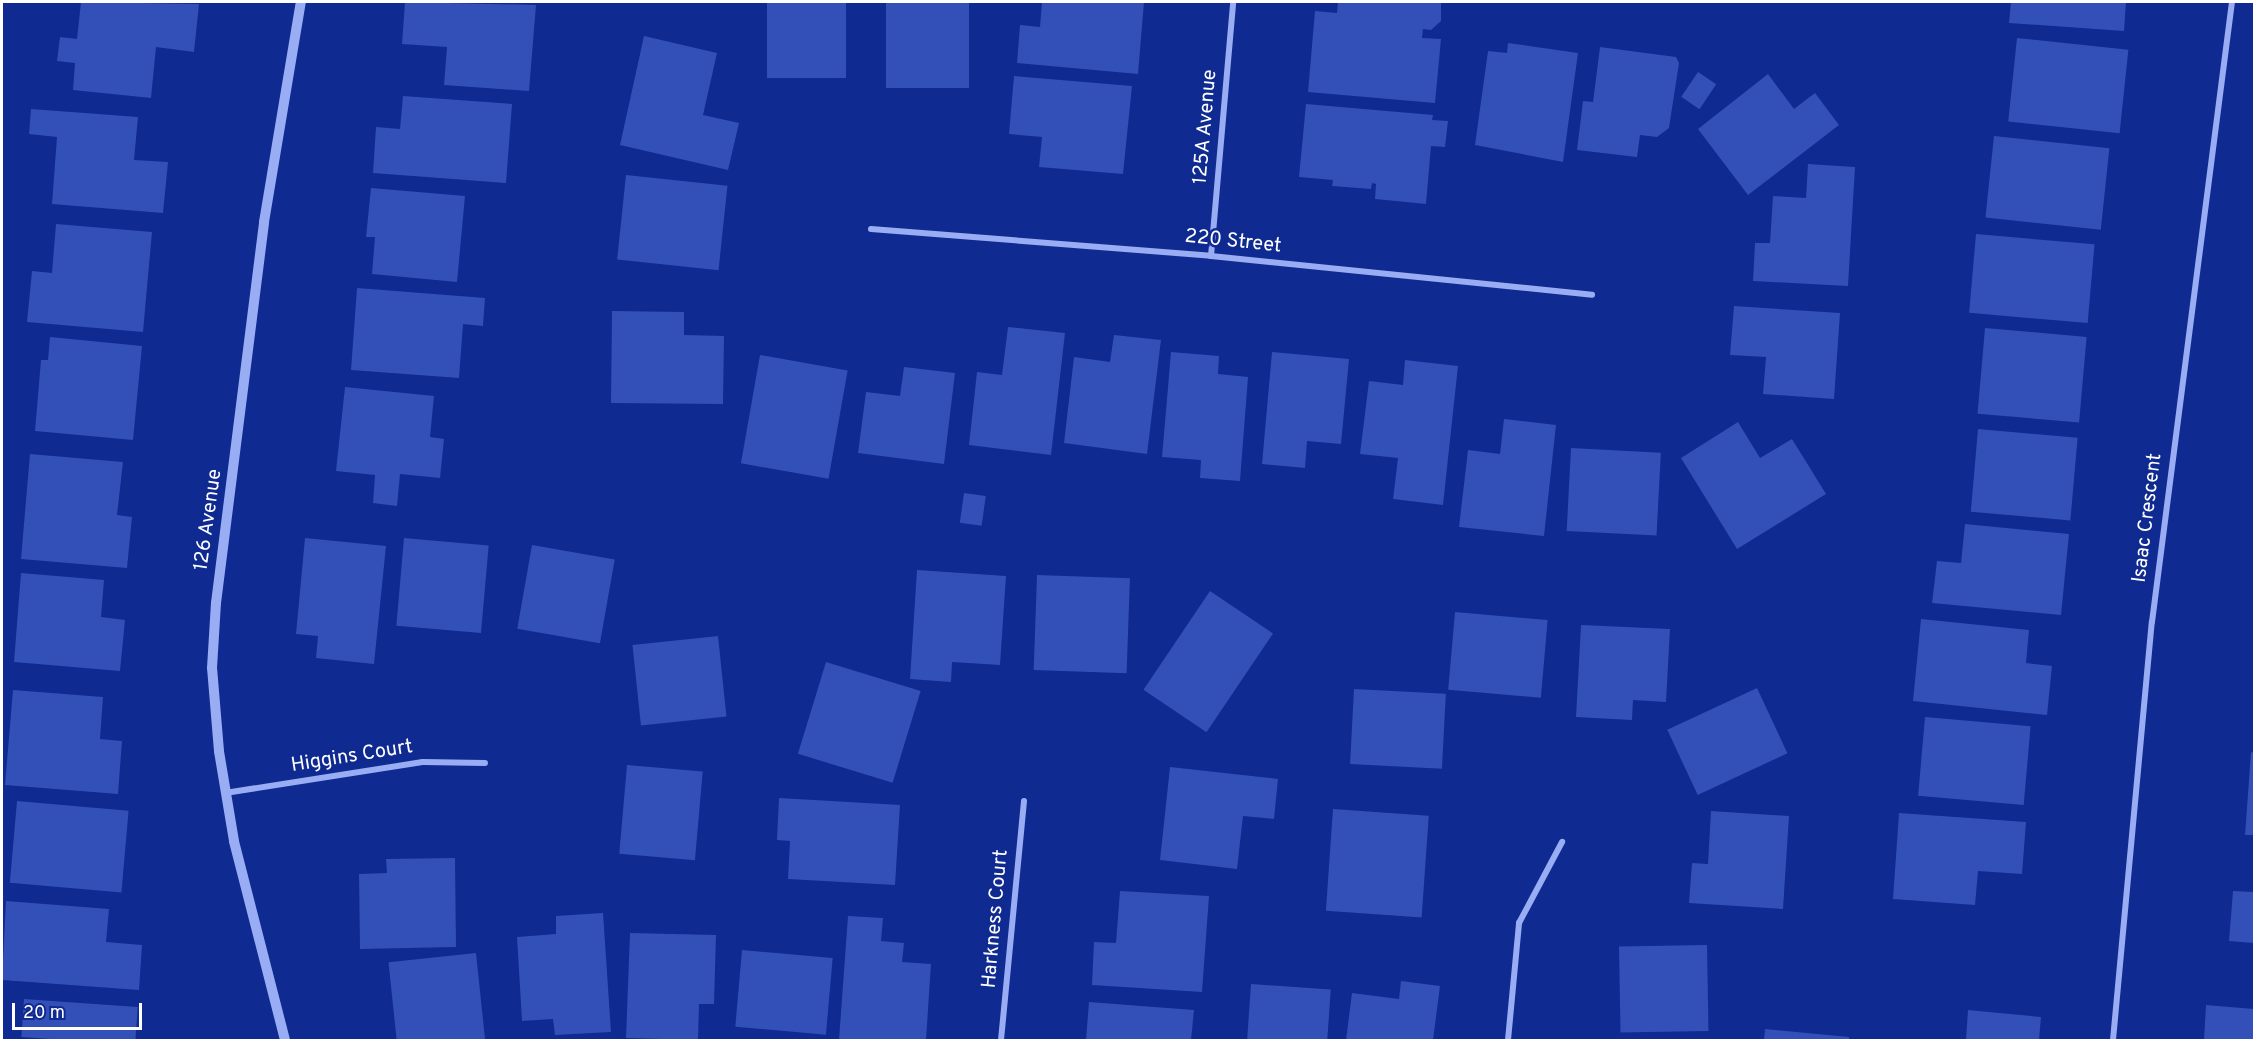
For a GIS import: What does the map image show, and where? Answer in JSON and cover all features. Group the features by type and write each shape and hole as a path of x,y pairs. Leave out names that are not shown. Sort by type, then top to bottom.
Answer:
{"street":[{"name":"126 Avenue","path":"285,1041 225,793 212,668 216,603 264,222 301,2"},
{"name":"125A Avenue","path":"1211,256 1233,2"},
{"name":"Isaac Crescent","path":"2113,1041 2152,622 2232,2"},
{"name":"220 Street","path":"871,229 1211,256 1592,296"},
{"name":"Higgins Court","path":"225,793 423,762 485,763"},
{"name":"Harkness Court","path":"1001,1041 1024,801"},
{"path":"1508,1041 1519,923 1562,842"}],"building":[{"path":"81,2 199,4 194,52 156,47 151,98 73,90 75,63 57,61 60,37 77,39"},
{"path":"405,2 536,5 529,91 444,85 447,47 402,44"},
{"path":"767,2 846,2 846,78 767,78"},
{"path":"886,2 969,2 969,88 886,88"},
{"path":"1042,2 1144,2 1138,74 1017,63 1020,25 1040,27"},
{"path":"1338,2 1441,2 1441,21 1431,30 1423,29 1422,38 1441,39 1435,103 1308,92 1315,11 1337,13"},
{"path":"2011,2 2126,2 2124,31 2009,23"},
{"path":"644,36 717,53 703,115 739,123 728,170 620,145"},
{"path":"2017,38 2128,50 2120,133 2008,122"},
{"path":"1508,43 1578,53 1563,162 1475,145 1488,51 1507,53"},
{"path":"1600,47 1676,57 1679,63 1669,128 1657,137 1640,135 1637,157 1577,150 1583,101 1593,102"},
{"path":"1698,72 1716,84 1699,109 1681,97"},
{"path":"1768,74 1794,109 1815,93 1839,125 1748,195 1698,129"},
{"path":"1014,76 1132,86 1123,174 1039,167 1042,137 1009,134"},
{"path":"403,96 512,104 506,183 373,173 376,127 400,129"},
{"path":"1306,104 1433,115 1432,120 1448,121 1445,147 1431,146 1426,204 1375,199 1376,184 1372,183 1371,189 1332,186 1333,180 1299,177"},
{"path":"31,109 138,117 134,160 168,162 163,213 52,204 57,137 29,134"},
{"path":"1994,136 2109,148 2101,230 1985,218"},
{"path":"1808,164 1855,167 1848,286 1753,281 1755,243 1770,243 1773,196 1806,198"},
{"path":"626,175 727,186 719,270 617,260"},
{"path":"371,188 465,196 457,282 372,274 375,237 366,237"},
{"path":"56,224 152,232 143,332 27,322 32,271 52,273"},
{"path":"1976,234 2095,244 2088,323 1969,313"},
{"path":"357,288 485,298 483,326 463,324 459,378 351,370"},
{"path":"1734,306 1840,313 1834,399 1763,394 1766,357 1730,355"},
{"path":"612,311 684,312 684,335 724,336 723,404 611,403"},
{"path":"1008,327 1065,333 1051,455 969,445 977,372 1002,375"},
{"path":"1985,328 2087,337 2079,423 1978,414"},
{"path":"1114,335 1161,340 1147,454 1064,443 1074,357 1110,362"},
{"path":"50,337 142,346 133,440 35,431 41,360 48,360"},
{"path":"1171,352 1219,356 1218,374 1248,377 1240,481 1200,478 1201,460 1162,457"},
{"path":"1272,352 1349,359 1341,444 1307,441 1305,468 1262,464"},
{"path":"760,355 848,370 829,479 741,463"},
{"path":"1405,360 1458,366 1443,505 1393,499 1398,458 1360,454 1369,381 1403,385"},
{"path":"904,367 955,373 944,464 858,453 866,392 900,396"},
{"path":"345,387 434,396 430,437 444,439 440,478 400,474 397,506 373,503 375,475 336,471"},
{"path":"1504,419 1556,425 1544,536 1459,527 1468,450 1500,454"},
{"path":"1738,422 1760,458 1792,439 1826,494 1737,549 1681,458"},
{"path":"1978,429 2078,438 2070,520 1971,512"},
{"path":"1571,448 1661,453 1657,536 1567,531"},
{"path":"30,454 123,462 117,515 132,517 127,568 21,559"},
{"path":"964,493 986,496 982,526 960,523"},
{"path":"1965,524 2069,534 2061,615 1932,603 1937,561 1961,563"},
{"path":"305,538 386,546 374,664 316,658 318,636 296,634"},
{"path":"404,538 489,545 481,633 396,626"},
{"path":"532,545 615,560 600,643 517,629"},
{"path":"917,570 1006,576 1000,665 952,662 951,682 910,679"},
{"path":"21,573 104,580 101,617 125,620 120,671 14,662"},
{"path":"1037,575 1130,578 1127,673 1034,670"},
{"path":"1210,591 1273,633 1206,732 1143,690"},
{"path":"1455,612 1548,620 1541,698 1448,690"},
{"path":"1921,619 2029,630 2026,663 2052,666 2047,715 1913,701"},
{"path":"1581,625 1670,629 1666,702 1633,700 1632,720 1576,717"},
{"path":"718,636 726,717 641,726 632,645"},
{"path":"826,662 921,691 893,783 798,754"},
{"path":"1757,688 1787,753 1698,795 1667,730"},
{"path":"1354,689 1446,694 1442,769 1350,764"},
{"path":"13,690 103,697 100,739 122,741 118,794 5,785"},
{"path":"1925,717 2031,726 2024,805 1918,796"},
{"path":"2251,752 2254,753 2254,835 2245,835"},
{"path":"627,765 703,772 695,860 619,854"},
{"path":"1170,767 1278,779 1274,819 1243,816 1237,869 1160,860"},
{"path":"779,798 900,805 895,885 788,879 790,841 777,840"},
{"path":"17,801 129,811 121,892 10,883"},
{"path":"1333,809 1429,816 1422,917 1326,911"},
{"path":"1711,811 1789,816 1783,909 1689,903 1692,863 1708,864"},
{"path":"1899,813 2026,822 2022,874 1978,871 1975,905 1893,899"},
{"path":"455,858 456,947 360,949 359,874 387,873 386,859"},
{"path":"1120,891 1209,896 1202,992 1092,985 1094,942 1116,943"},
{"path":"2233,891 2254,892 2254,943 2229,941"},
{"path":"6,901 109,909 106,942 142,945 139,990 2,980"},
{"path":"603,913 611,1032 555,1035 553,1019 522,1021 517,937 556,934 556,916"},
{"path":"848,916 883,918 881,941 904,943 902,962 931,964 926,1040 839,1040"},
{"path":"630,933 716,935 714,1004 699,1004 698,1040 626,1038"},
{"path":"1707,945 1709,1031 1621,1033 1619,947"},
{"path":"742,950 833,958 826,1035 735,1027"},
{"path":"476,953 485,1040 397,1040 388,962"},
{"path":"1401,981 1440,986 1433,1040 1346,1040 1352,993 1399,999"},
{"path":"1251,984 1331,990 1327,1040 1247,1040"},
{"path":"24,999 138,1007 135,1040 66,1040 21,1037"},
{"path":"1089,1002 1194,1010 1191,1040 1086,1040"},
{"path":"2206,1005 2254,1009 2254,1040 2204,1040"},
{"path":"1968,1010 2041,1017 2039,1040 1966,1040"},
{"path":"1765,1029 1849,1037 1849,1040 1764,1040"}]}
